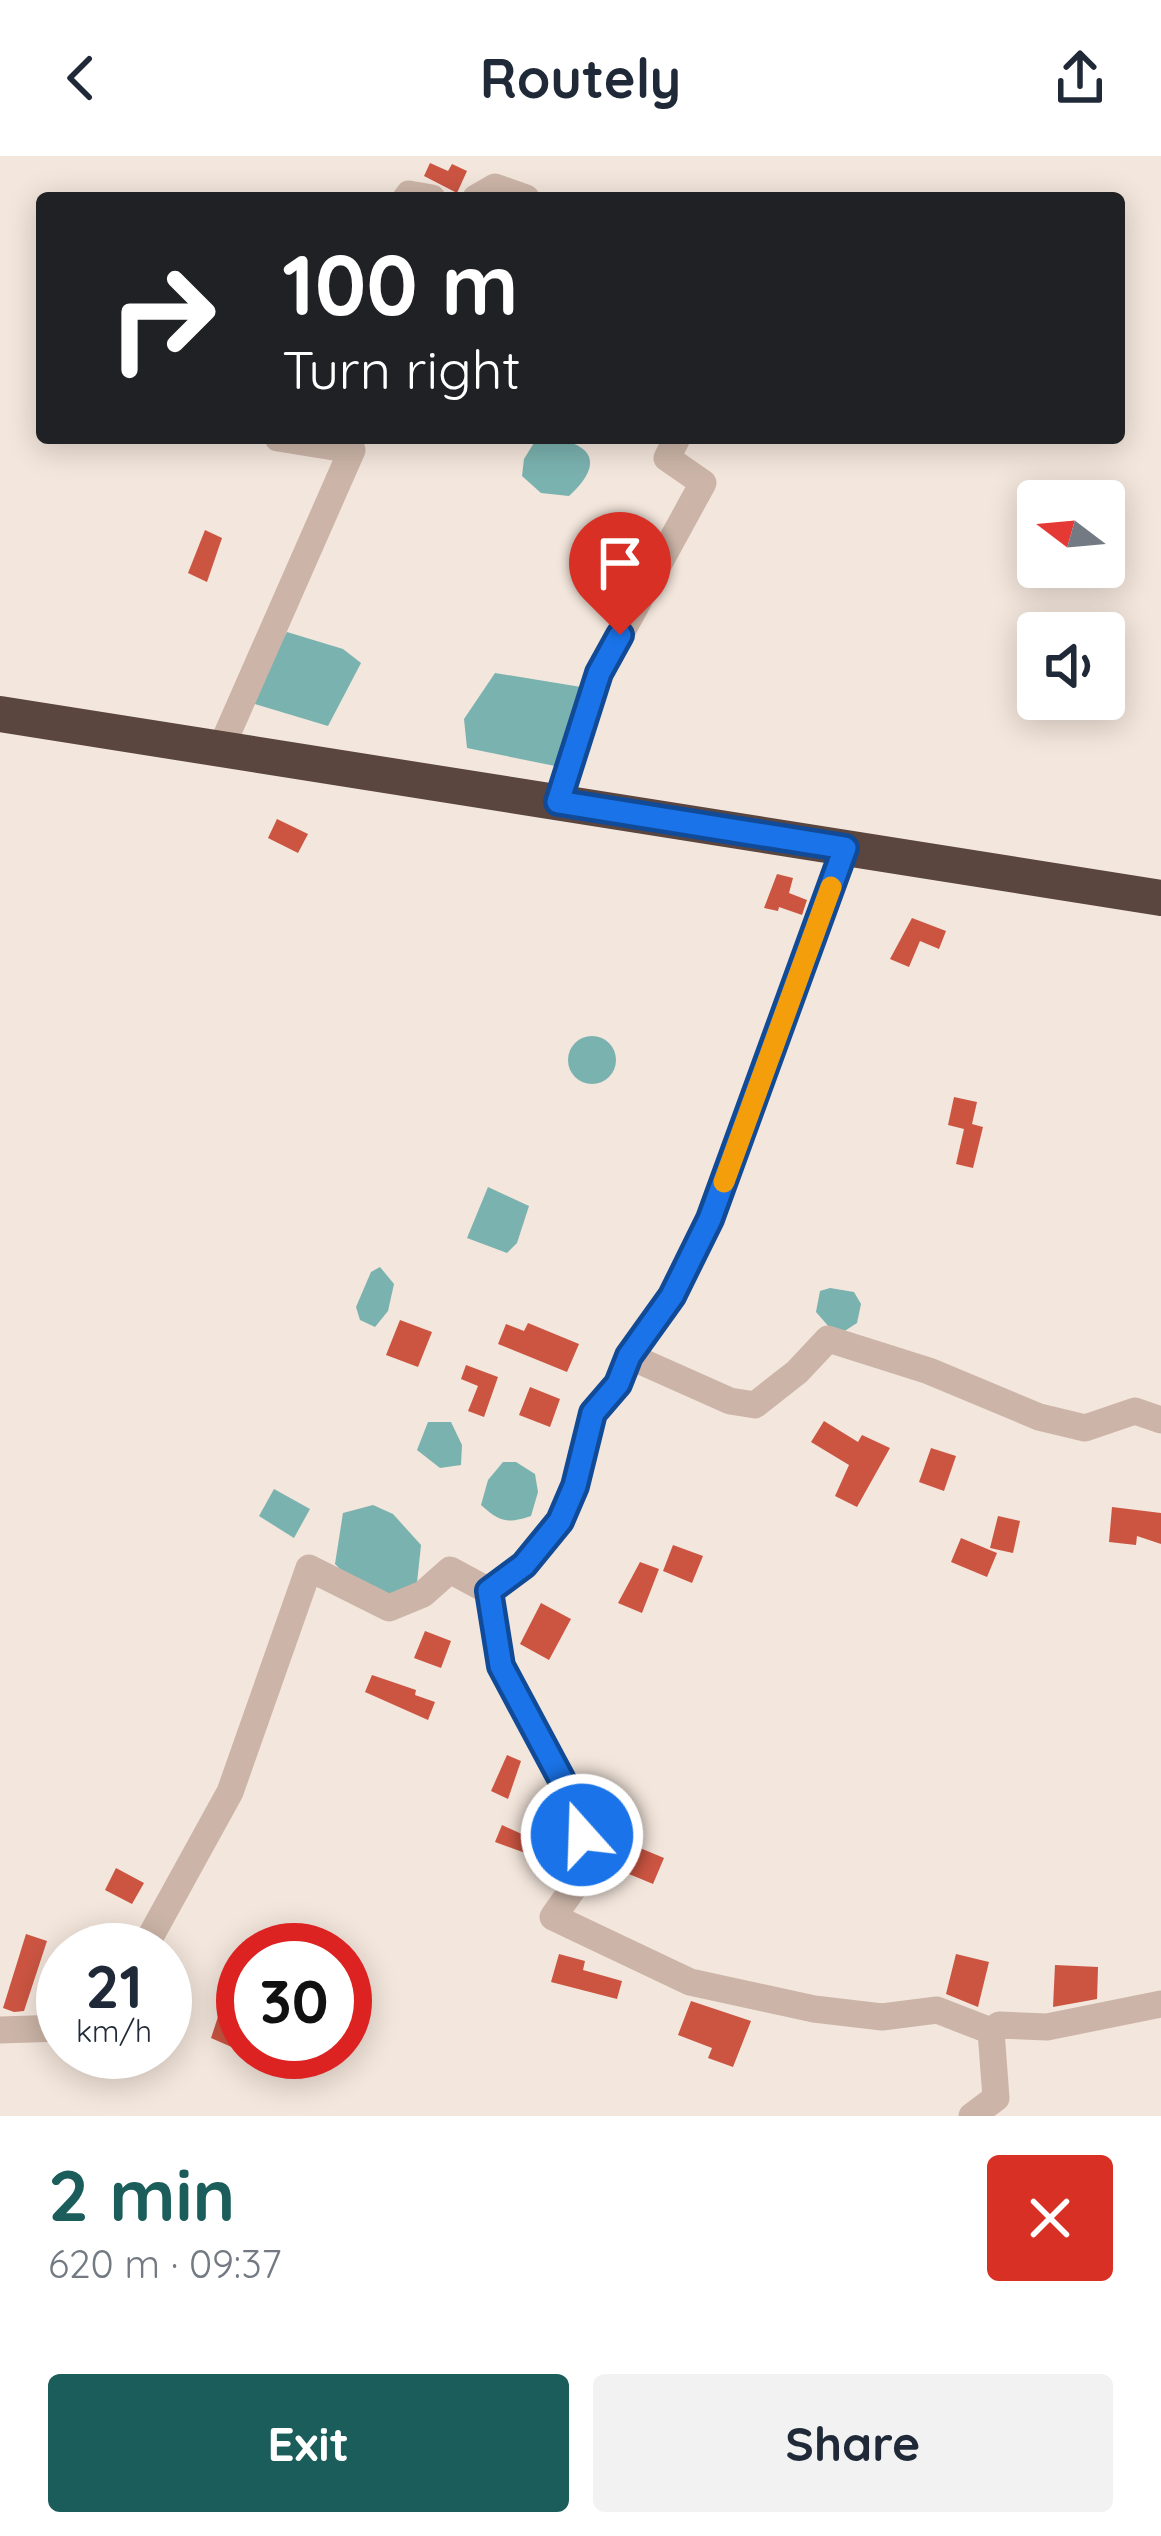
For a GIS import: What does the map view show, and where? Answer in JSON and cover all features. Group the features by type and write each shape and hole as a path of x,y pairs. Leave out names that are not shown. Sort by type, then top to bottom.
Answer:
{"highway":[{"path":"0,714 1161,898"}],"street":[{"path":"221,748 352,450 315,444"},
{"path":"558,802 599,673 704,483 667,458 674,444"},
{"path":"489,1591 524,1565 560,1521 575,1486 593,1413 618,1384 629,1356 672,1296 710,1219 845,848"},
{"path":"629,1356 730,1401 755,1405 797,1372 828,1339 929,1370 1039,1417 1085,1428 1135,1412 1161,1420"},
{"path":"158,1923 230,1792 309,1568 389,1608 423,1594 450,1570 489,1591"},
{"path":"489,1591 501,1666 578,1810 586,1859 577,1883 554,1917 690,1982 814,2009 882,2017 937,2010 991,2031"},
{"path":"991,2031 999,2025 1047,2027 1161,2004"},
{"path":"0,2030 36,2029"},
{"path":"972,2116 996,2098 991,2031"}],"water":[{"path":"533,444 574,444 590,460 582,482 569,496 541,493 522,476 524,459"},
{"path":"287,632 343,649 361,663 328,726 248,702"},
{"path":"495,673 581,687 555,766 467,748 464,719"},
{"path":"592,1036 609,1043 616,1060 609,1077 592,1084 575,1077 568,1060 575,1043"},
{"path":"488,1187 529,1206 517,1243 507,1253 467,1238"},
{"path":"380,1267 394,1284 388,1311 375,1327 360,1320 356,1307 371,1272"},
{"path":"820,1291 854,1292 861,1304 857,1323 843,1332 830,1328 816,1312"},
{"path":"428,1422 451,1422 462,1445 461,1465 440,1468 417,1450"},
{"path":"503,1462 516,1462 535,1474 538,1492 531,1516 504,1520 481,1505 488,1480"},
{"path":"274,1489 310,1509 294,1538 259,1516"},
{"path":"373,1505 393,1514 421,1545 417,1583 392,1596 346,1575 335,1564 343,1513"}],"building":[{"path":"430,163 448,171 452,164 467,171 457,192 424,176"},
{"path":"205,530 222,538 207,582 188,573"},
{"path":"277,819 308,834 298,853 268,838"},
{"path":"777,874 793,878 789,893 807,900 802,915 779,907 778,911 764,908"},
{"path":"912,918 946,931 939,949 920,941 909,967 890,959"},
{"path":"954,1097 977,1102 972,1124 983,1127 973,1168 956,1164 964,1129 948,1125"},
{"path":"400,1320 432,1332 418,1367 386,1355"},
{"path":"528,1323 579,1344 567,1372 498,1344 506,1324 524,1331"},
{"path":"466,1365 498,1377 484,1417 468,1411 478,1386 461,1379"},
{"path":"530,1387 560,1399 550,1427 519,1415"},
{"path":"824,1421 858,1442 862,1435 890,1448 857,1507 835,1496 849,1465 811,1442"},
{"path":"931,1448 956,1456 944,1491 919,1482"},
{"path":"1112,1507 1161,1513 1161,1544 1137,1536 1136,1545 1109,1542"},
{"path":"998,1516 1020,1521 1013,1553 990,1548"},
{"path":"961,1538 997,1553 987,1577 951,1562"},
{"path":"673,1545 703,1556 692,1583 663,1571"},
{"path":"640,1562 659,1569 642,1613 618,1603"},
{"path":"541,1603 571,1619 549,1660 520,1644"},
{"path":"425,1631 451,1641 441,1668 414,1658"},
{"path":"372,1675 435,1702 428,1720 365,1692"},
{"path":"507,1755 521,1761 508,1799 491,1791"},
{"path":"502,1825 548,1846 542,1859 495,1842"},
{"path":"640,1848 664,1858 653,1884 629,1874"},
{"path":"116,1868 144,1883 132,1904 105,1890"},
{"path":"26,1934 36,1937 36,1974 24,2011 3,2008"},
{"path":"559,1954 585,1961 583,1970 622,1981 617,1999 551,1982"},
{"path":"956,1954 989,1962 978,2007 946,1994"},
{"path":"1055,1965 1098,1967 1097,1999 1053,2007"},
{"path":"691,2001 751,2021 733,2067 708,2058 712,2048 678,2035"}],"slow traffic":[{"path":"724,1182 831,887"}],"route":[{"path":"582,1835 578,1810 501,1666 489,1591 524,1565 560,1521 575,1486 593,1413 618,1384 629,1356 672,1296 710,1219 845,848 558,802 599,673 620,635"}]}
